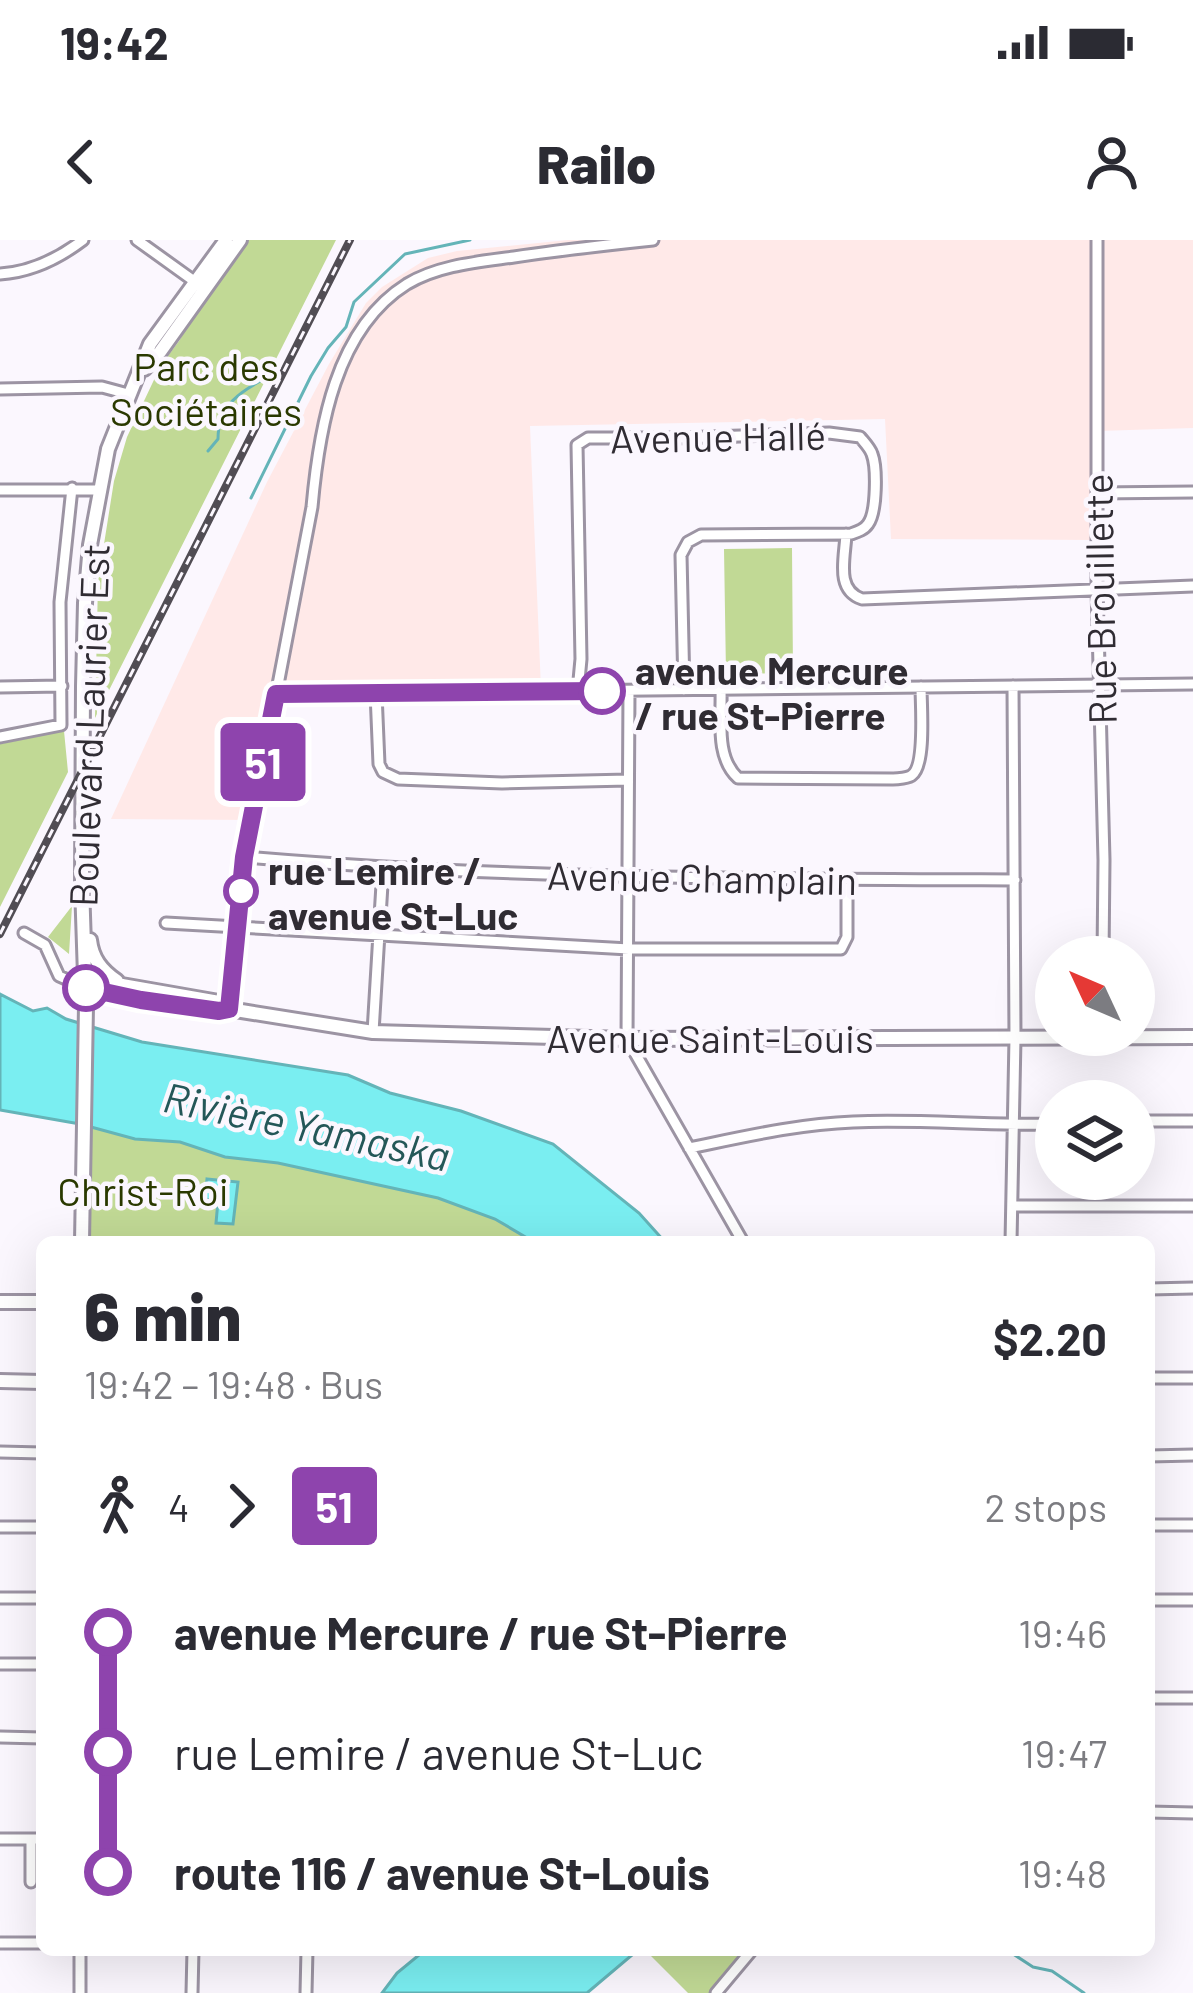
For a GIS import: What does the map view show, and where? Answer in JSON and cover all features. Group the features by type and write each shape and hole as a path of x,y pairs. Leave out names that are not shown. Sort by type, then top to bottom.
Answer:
{"main road":[{"name":"Boulevard Laurier Est","path":"200,285 226,240"},
{"name":"Boulevard Laurier Est","path":"82,1236 85,604 99,490 108,449 150,344 240,240"},
{"path":"82,885 92,954 122,985"},
{"name":"Avenue Saint-Louis","path":"86,982 141,1000 373,1032 627,1039 1035,1038"},
{"name":"Avenue Saint-Louis","path":"86,982 219,1002 229,1009"},
{"name":"Avenue Saint-Louis","path":"1155,1037 1193,1037"},
{"path":"0,1302 36,1302"},
{"path":"0,1381 36,1382"}],"street":[{"path":"0,274 39,267 83,240"},
{"path":"137,240 200,285"},
{"path":"229,1009 244,857 312,507 316,464 326,413 356,336 379,304 410,282 457,265 652,240"},
{"name":"Rue Brouillette","path":"1097,240 1103,936"},
{"path":"0,388 102,387 128,394"},
{"name":"Avenue Hallé","path":"578,691 578,445 588,437 829,433 860,437 872,451 874,502 865,528 846,534"},
{"path":"0,737 61,724 61,602 72,488"},
{"path":"0,490 99,490"},
{"path":"1099,493 1193,492"},
{"path":"684,690 681,555 688,542 701,535 846,534 844,583 853,596 862,599 1193,586"},
{"path":"276,694 1193,684"},
{"path":"0,687 62,686"},
{"path":"1011,1236 1013,686"},
{"path":"721,689 723,758 737,778 893,779 910,777 916,771 921,752 921,687"},
{"path":"629,691 627,1039 740,1236"},
{"path":"376,693 379,764 383,772 398,779 628,780"},
{"name":"Avenue Champlain","path":"244,857 629,878 1015,880"},
{"path":"373,1032 383,868"},
{"path":"166,923 629,949 842,949 848,937 847,879"},
{"name":"Avenue Saint-Louis","path":"24,933 45,946 59,976 86,982"},
{"path":"1155,1121 1193,1121"},
{"path":"689,1148 800,1126 855,1122 1035,1124"},
{"path":"1012,1206 1193,1206"},
{"path":"1155,1288 1193,1288"},
{"path":"1155,1378 1193,1378"},
{"path":"0,1453 36,1453"},
{"path":"1155,1456 1193,1455"},
{"path":"1155,1525 1193,1525"},
{"path":"0,1527 36,1527"},
{"path":"0,1598 36,1598"},
{"path":"1155,1600 1193,1600"},
{"path":"0,1664 36,1664"},
{"path":"1155,1699 1193,1698"},
{"path":"0,1737 36,1738"},
{"path":"1155,1812 1193,1813"},
{"path":"0,1839 36,1839 31,1882"},
{"path":"0,1942 36,1943"},
{"path":"80,1956 80,1993"},
{"path":"193,1956 193,1993"},
{"path":"306,1993 307,1956"},
{"path":"716,1993 747,1956"}],"shaded area":[{"path":"568,240 1193,240 1193,428 1098,431 1095,540 891,539 885,419 530,426 541,689 279,692 253,820 111,819 267,482 366,303 428,258"}],"green space":[{"name":"Parc des Sociétaires","path":"248,240 336,240 95,718 98,582 114,481 127,437 161,365"},
{"path":"792,548 793,673 726,674 724,549"},
{"path":"64,731 68,772 0,907 0,744"},
{"path":"72,906 69,954 48,937"},
{"name":"Christ-Roi","path":"80,1124 438,1198 495,1219 524,1236 80,1236"},
{"path":"651,1956 745,1956 716,1993 688,1993"}],"water":[{"name":"Rivière Yamaska","path":"0,994 33,1011 47,1008 66,1019 142,1042 348,1075 390,1093 461,1111 553,1144 639,1213 660,1236 524,1236 495,1219 438,1198 278,1163 225,1157 180,1142 135,1139 0,1110"},
{"path":"207,1179 238,1182 233,1224 216,1223 218,1201 205,1199"},
{"path":"418,1956 631,1956 587,1993 382,1993"}],"waterway":[{"path":"251,498 311,376 346,327 354,302 405,254 470,240"},
{"path":"208,451 218,439 226,409 268,377"},
{"path":"1016,1956 1033,1967 1052,1971 1084,1993"}],"railway":[{"path":"0,934 350,240"}],"bus line":[{"name":"51","path":"86,988 141,1000 229,1009 244,857 276,694 602,691"}],"place":[{"name":"avenue Mercure / rue St-Pierre","path":"602,691"},
{"name":"rue Lemire / avenue St-Luc","path":"241,891"}]}
